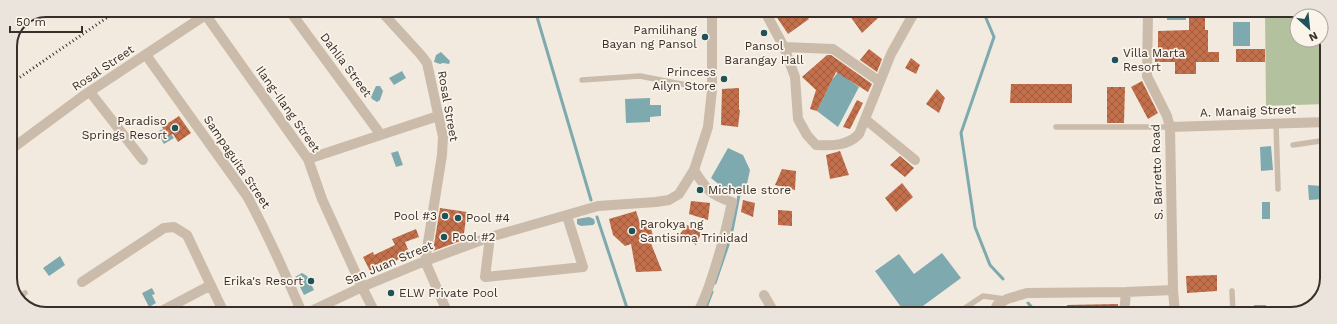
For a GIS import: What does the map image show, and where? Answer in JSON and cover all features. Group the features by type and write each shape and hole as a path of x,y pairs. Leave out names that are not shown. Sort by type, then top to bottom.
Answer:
{"street":[{"name":"Rosal Street","path":"17,145 90,92 202,17"},
{"name":"Ilang-Ilang Street","path":"212,17 308,159 322,199 372,307"},
{"name":"Dahlia Street","path":"294,17 381,135"},
{"name":"Rosal Street","path":"386,17 421,55 427,64 443,137 442,155 425,261"},
{"name":"San Juan Street","path":"320,307 425,261 490,237 598,206 656,202 669,200 679,194 694,170 708,127 712,90 712,17"},
{"path":"768,17 784,47 795,77 798,119 807,135 816,145 829,146 842,144 859,134 891,54 911,17"},
{"name":"S. Barretto Road","path":"1148,17 1147,76 1168,116 1170,127 1174,307"},
{"path":"784,47 833,49 879,81"},
{"name":"Sampaguita Street","path":"146,54 247,196 275,250 299,307"},
{"path":"90,92 143,160"},
{"path":"308,159 438,116"},
{"path":"864,119 915,160"},
{"name":"A. Manaig Street","path":"1170,127 1320,122"},
{"path":"694,170 707,190 720,199 732,202 725,236 707,294 700,307"},
{"path":"490,237 484,276 583,267 567,216"},
{"path":"82,282 164,228 174,227 186,235 221,307"},
{"path":"425,261 445,307"},
{"path":"169,307 211,285"},
{"path":"996,307 1007,299 1027,293 1173,290"},
{"path":"1125,307 1126,292"},
{"path":"764,296 771,307"}],"lane":[{"path":"582,80 640,76 712,90"},
{"path":"1276,124 1278,189"},
{"path":"1056,127 1170,127"},
{"path":"1293,145 1320,141"},
{"path":"1232,291 1233,307"},
{"path":"966,307 983,296 1007,299"}],"green space":[{"path":"1265,17 1289,17 1289,48 1320,48 1320,104 1266,106"}],"water":[{"path":"1167,17 1186,17 1186,20 1167,20"},
{"path":"1233,22 1250,22 1250,46 1233,46"},
{"path":"441,52 450,61 449,64 434,62 436,55"},
{"path":"402,71 406,78 394,85 389,78"},
{"path":"838,72 859,87 838,127 817,111 832,80"},
{"path":"376,86 380,86 383,91 380,100 377,102 371,97"},
{"path":"650,98 650,105 661,105 661,116 650,117 650,122 626,123 625,99"},
{"path":"163,129 168,136 171,134 174,138 164,144 157,132"},
{"path":"1271,146 1273,170 1261,171 1260,147"},
{"path":"728,148 743,155 750,170 747,184 740,190 730,190 721,186 711,178"},
{"path":"398,151 403,165 396,167 391,153"},
{"path":"1308,185 1320,186 1320,199 1309,200"},
{"path":"1262,202 1270,202 1270,219 1262,219"},
{"path":"589,217 594,219 595,223 593,225 581,226 577,224 577,219"},
{"path":"942,253 961,278 922,307 901,307 875,271 899,254 914,274"},
{"path":"60,256 65,265 49,276 43,268"},
{"path":"302,273 307,276 314,290 304,295 295,277"},
{"path":"152,288 155,294 152,295 156,303 149,307 142,293"},
{"path":"1254,305 1266,305 1266,307 1254,307"}],"building":[{"path":"777,17 807,17 809,19 788,34"},
{"path":"851,17 879,17 862,33"},
{"path":"1189,17 1205,17 1205,30 1208,30 1208,52 1219,52 1219,62 1196,62 1196,74 1175,74 1175,62 1155,62 1155,52 1158,52 1158,31 1189,30"},
{"path":"869,49 882,59 877,72 860,60"},
{"path":"1236,49 1265,49 1265,62 1236,62"},
{"path":"827,55 831,55 872,84 868,92 836,72 817,111 810,109 816,90 802,77"},
{"path":"911,58 920,65 916,74 905,68"},
{"path":"1142,81 1158,113 1148,119 1131,87"},
{"path":"1011,84 1072,84 1072,103 1010,103"},
{"path":"1107,87 1125,87 1124,123 1107,123"},
{"path":"739,88 740,110 738,127 721,125 722,89"},
{"path":"937,89 945,98 939,113 926,104"},
{"path":"857,100 863,103 850,129 843,127"},
{"name":"Paradiso Springs Resort","path":"179,116 191,133 178,142 173,134 168,136 162,127"},
{"path":"840,151 849,175 830,179 826,155"},
{"path":"900,156 914,168 905,177 890,165"},
{"path":"782,169 796,171 795,190 775,185"},
{"path":"902,183 913,197 896,212 885,198"},
{"path":"743,200 755,203 753,217 741,212"},
{"path":"691,201 710,203 708,220 689,214"},
{"path":"440,208 467,212 463,240 433,251"},
{"path":"778,210 792,211 792,226 778,225"},
{"path":"636,211 641,226 650,224 654,240 650,241 662,271 636,272 631,244 625,246 613,235 609,219"},
{"path":"687,225 701,233 696,245 679,235"},
{"path":"416,229 419,237 405,242 411,257 402,261 401,258 371,273 363,257 373,252 374,255 395,245 392,239"},
{"path":"1217,275 1217,291 1187,293 1186,276"},
{"path":"1118,304 1118,307 1067,307 1067,305"}],"waterway":[{"path":"537,17 591,200"},
{"path":"986,17 994,37 961,133 975,227 990,265 1003,279"},
{"path":"715,283 731,236 740,190"},
{"path":"597,217 627,307"},
{"path":"707,305 712,292"},
{"path":"1028,303 1032,307"}],"railway":[{"path":"17,79 108,17"}],"place":[{"name":"Pansol Barangay Hall","path":"764,33"},
{"name":"Pamilihang Bayan ng Pansol","path":"705,37"},
{"name":"Villa Marta Resort","path":"1115,60"},
{"name":"Princess Ailyn Store","path":"724,79"},
{"name":"Paradiso Springs Resort","path":"175,128"},
{"name":"Michelle store","path":"700,190"},
{"name":"Pool #3","path":"445,216"},
{"name":"Pool #4","path":"458,218"},
{"name":"Parokya ng Santisima Trinidad","path":"632,231"},
{"name":"Pool #2","path":"444,237"},
{"name":"Erika's Resort","path":"311,281"},
{"name":"ELW Private Pool","path":"391,293"}]}
